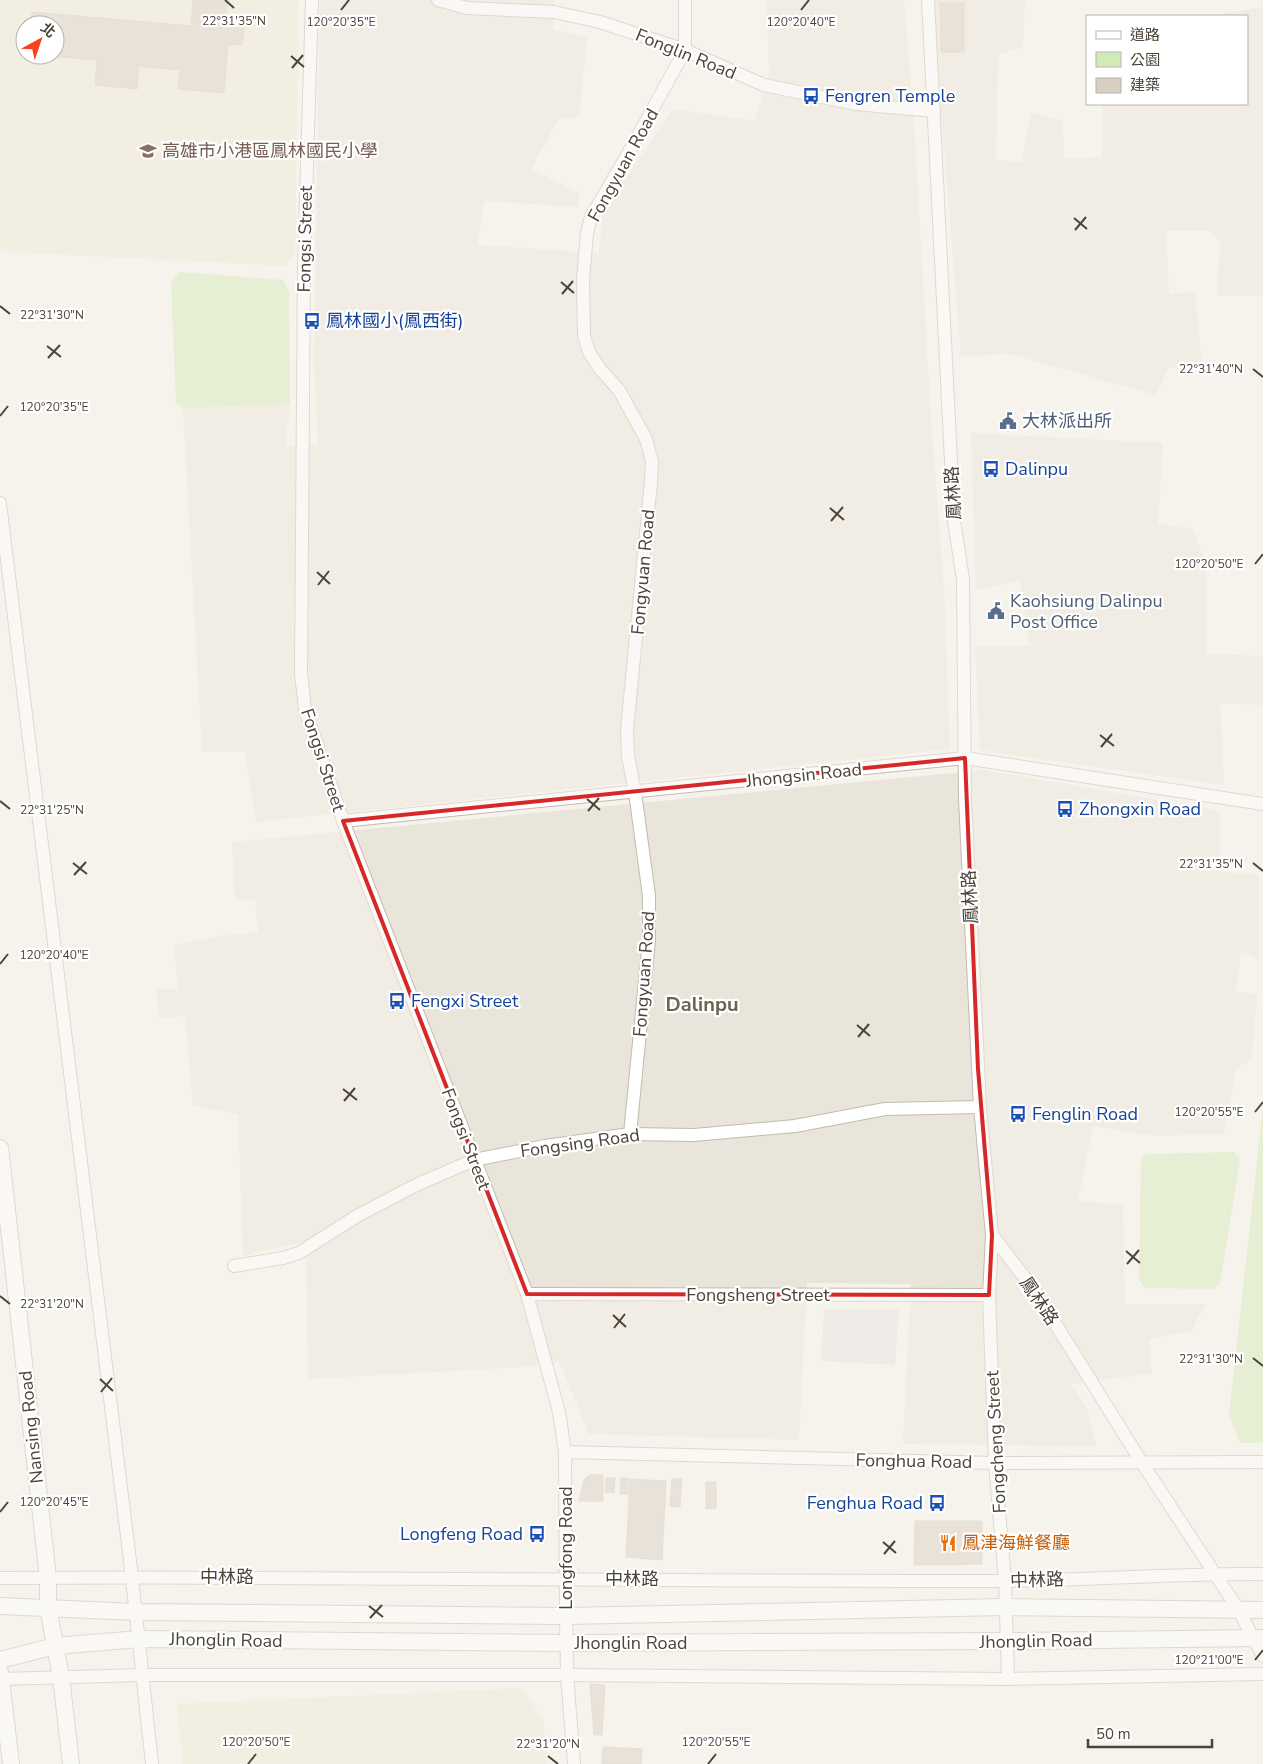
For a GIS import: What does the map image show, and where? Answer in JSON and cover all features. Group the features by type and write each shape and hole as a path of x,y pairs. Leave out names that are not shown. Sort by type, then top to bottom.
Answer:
{"street":[{"name":"Fongsi Street","path":"312,0 304,269 301,674 305,709 343,821 527,1294 559,1412 565,1452"},
{"name":"Fonglin Road","path":"438,0 467,8 554,12 600,22 685,50 764,85 856,104 934,111"},
{"path":"684,0 685,50"},
{"name":"鳳林路","path":"928,0 954,522 963,579 965,799 980,1106 992,1235 1035,1291 1142,1463 1259,1638 1263,1656"},
{"name":"Fongyuan Road","path":"630,1134 649,940 649,896 635,792 628,756 627,730 652,460 646,439 619,390 600,369 589,352 584,335 583,279 587,233 592,217 685,50"},
{"path":"0,503 139,1639 152,1764"},
{"name":"Jhongsin Road","path":"343,821 965,758 1263,804"},
{"name":"Fongsing Road","path":"234,1266 283,1258 299,1252 332,1231 416,1185 474,1160 545,1146 630,1134 694,1135 795,1126 885,1109 980,1106"},
{"name":"Nansing Road","path":"0,1148 48,1578 48,1607 61,1677 71,1764"},
{"name":"Fongcheng Street","path":"992,1235 989,1295 995,1463 1005,1581 1004,1607 1008,1679"},
{"name":"Fongsheng Street","path":"527,1294 989,1295"},
{"name":"Fonghua Road","path":"565,1452 995,1463 1263,1462"},
{"name":"Longfong Road","path":"565,1452 566,1616 574,1764"},
{"name":"中林路","path":"0,1578 1005,1581 1263,1574"},
{"name":"Jhonglin Road","path":"0,1606 135,1612 566,1616 1004,1607 1263,1610"},
{"name":"Jhonglin Road","path":"0,1660 55,1646 139,1639 567,1643 1259,1638"},
{"path":"11,1764 0,1677 568,1675 1008,1679 1263,1674"}],"highlighted area":[{"path":"965,758 978,1069 992,1235 989,1295 527,1294 343,821"}],"shaded area":[{"name":"高雄市小港區鳳林國民小學","path":"0,0 299,0 295,253 286,266 10,252 0,247"},
{"path":"320,0 555,0 553,30 587,37 579,118 559,118 531,169 579,193 579,207 484,201 477,245 599,253 603,213 673,109 755,121 769,72 767,0 904,0 914,122 930,404 944,589 950,749 256,822 245,752 202,752 183,408 290,404 285,446 318,445 314,364"},
{"path":"932,0 1025,0 1023,47 998,55 996,160 1022,162 1031,112 1063,121 1064,159 1102,157 1103,105 1248,105 1248,15 1217,15 1263,7 1263,296 1217,296 1220,242 1211,231 1166,231 1169,294 1195,292 1202,364 1168,368 1156,395 1010,354 961,356"},
{"path":"971,433 1163,443 1158,524 1193,529 1206,563 1206,654 1263,656 1263,705 1220,703 1224,785 980,750 975,646 1029,646 1020,580 976,590"},
{"path":"985,770 1220,811 1219,872 1259,875 1259,960 1241,952 1236,992 1257,994 1252,1059 1236,1069 1223,1134 1155,1136 1093,1126 1078,1201 1123,1205 1125,1304 1205,1304 1191,1331 1149,1339 1152,1373 1071,1384 1086,1407 1096,1446 903,1444 911,1284 807,1283 799,1440 589,1434 559,1361 524,1367 308,1379 306,1241 243,1256 238,1114 193,1106 185,1016 159,1018 156,989 178,989 174,946 213,937 258,932 255,899 235,900 232,842"},
{"path":"824,1309 899,1310 895,1365 821,1361"},
{"path":"523,1688 543,1720 547,1764 183,1764 177,1704"}],"green space":[{"path":"180,272 283,280 289,291 290,404 183,408 176,403 171,282"},
{"path":"1263,1107 1263,1443 1240,1443 1229,1415"},
{"path":"1234,1152 1240,1160 1220,1284 1213,1289 1145,1288 1139,1280 1141,1157 1148,1154"}],"building":[{"path":"193,0 228,0 225,27 244,28 242,45 228,44 224,93 178,89 180,70 139,66 137,89 95,85 97,60 65,57 65,15 32,15 32,12 191,26"},
{"path":"940,3 964,3 964,52 941,52"},
{"path":"589,1475 603,1475 603,1501 579,1501 584,1480"},
{"path":"606,1478 615,1478 614,1493 605,1492"},
{"path":"621,1478 628,1478 628,1494 620,1494"},
{"path":"630,1479 666,1481 662,1560 626,1557"},
{"path":"672,1479 682,1479 680,1507 670,1506"},
{"path":"706,1482 716,1482 716,1508 706,1509"},
{"name":"鳳津海鮮餐廳","path":"915,1521 982,1521 982,1564 914,1565"},
{"path":"590,1684 605,1685 602,1735 594,1735"},
{"path":"603,1747 642,1749 641,1764 602,1764"}],"place":[{"name":"Fengren Temple","path":"811,96"},
{"name":"高雄市小港區鳳林國民小學","path":"148,151"},
{"name":"鳳林國小(鳳西街)","path":"312,321"},
{"name":"大林派出所","path":"1008,421"},
{"name":"Dalinpu","path":"991,469"},
{"name":"Kaohsiung Dalinpu Post Office","path":"996,611"},
{"name":"Zhongxin Road","path":"1065,809"},
{"name":"Fengxi Street","path":"397,1001"},
{"name":"Fenglin Road","path":"1018,1114"},
{"name":"Fenghua Road","path":"937,1503"},
{"name":"Longfeng Road","path":"537,1534"},
{"name":"鳳津海鮮餐廳","path":"948,1543"}],"district":[{"name":"Dalinpu","path":"702,1004"}]}
